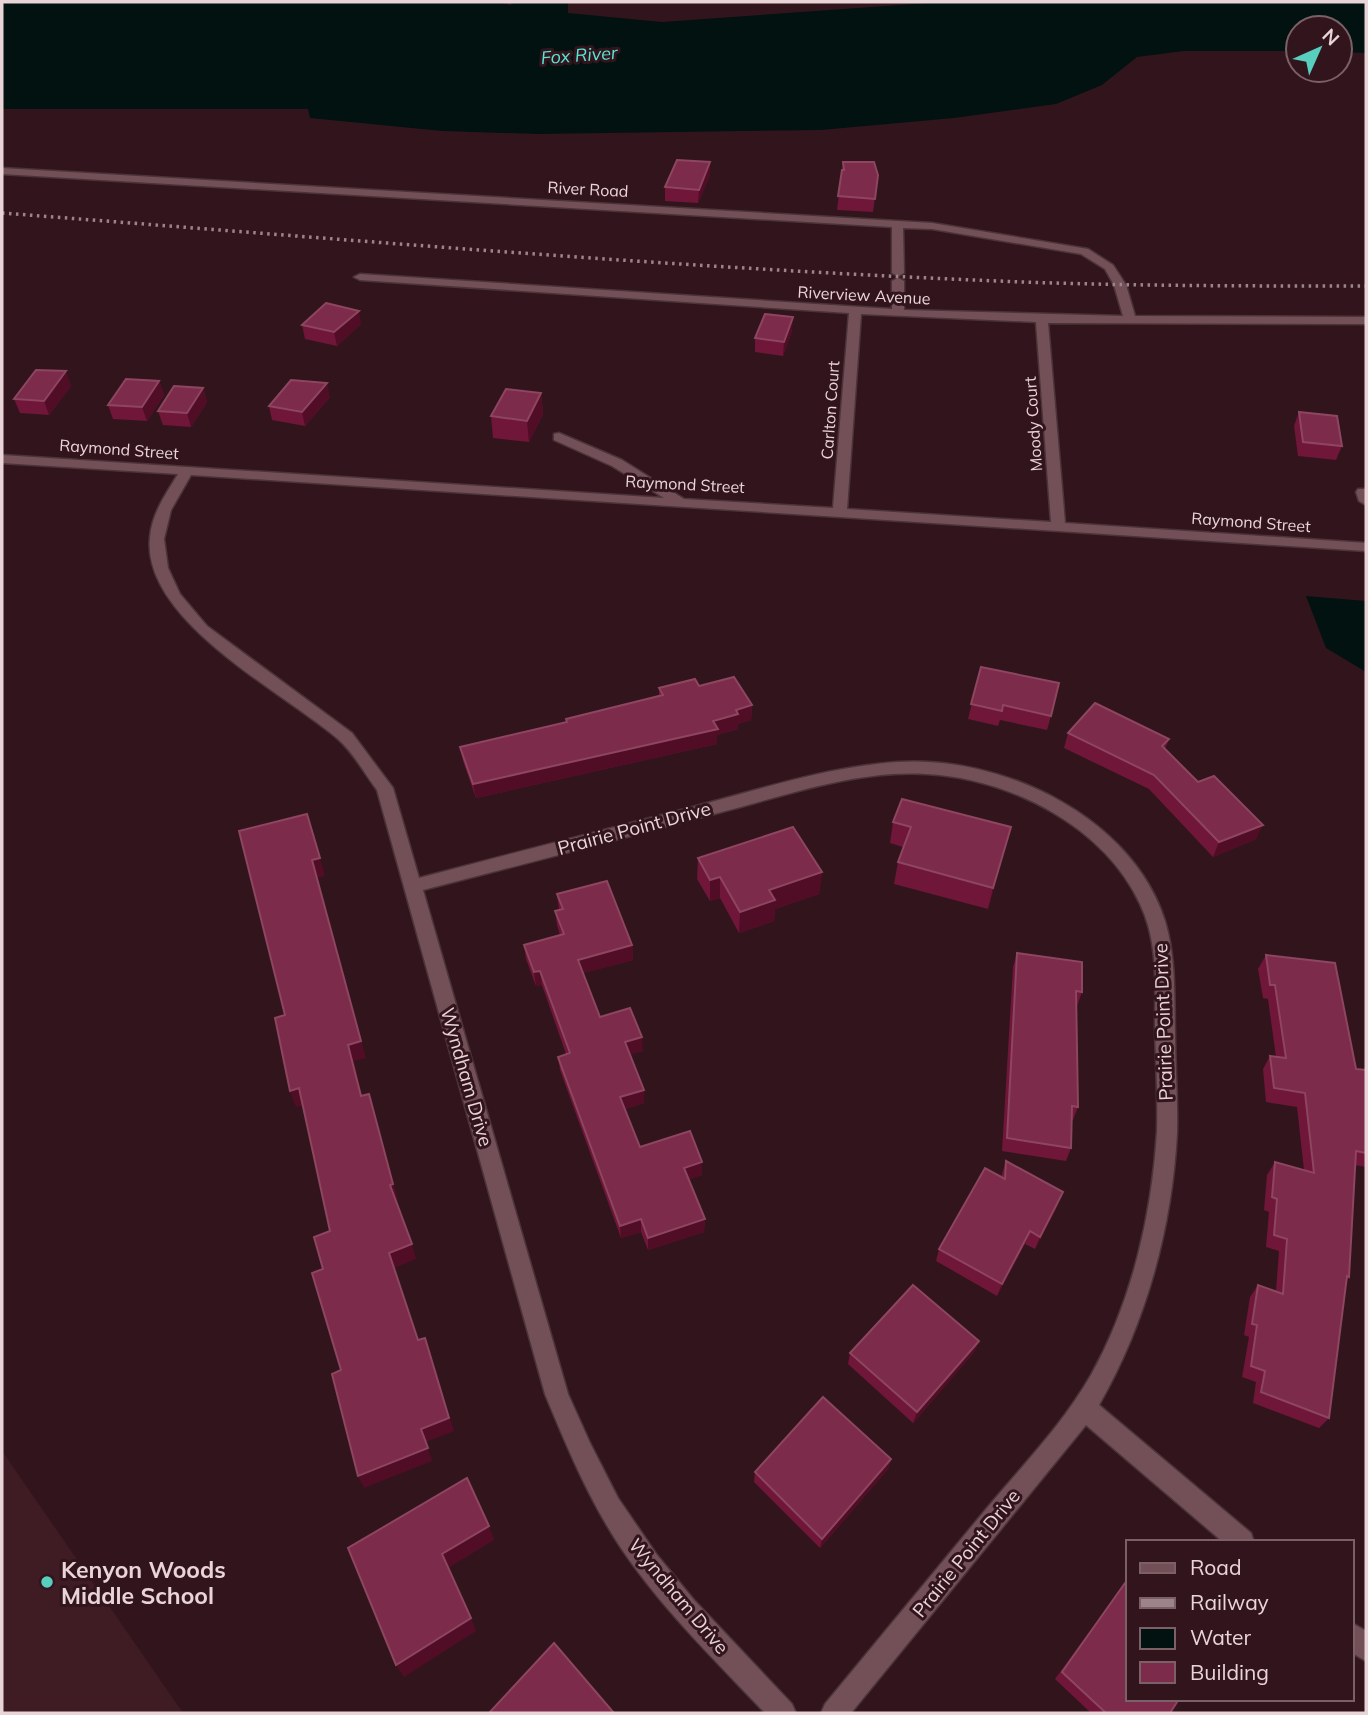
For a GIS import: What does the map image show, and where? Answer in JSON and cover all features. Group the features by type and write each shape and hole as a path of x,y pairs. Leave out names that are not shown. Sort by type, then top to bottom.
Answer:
{"street":[{"name":"River Road","path":"2,171 932,226 1084,251 1109,267 1120,285 1130,318"},
{"path":"897,224 898,313"},
{"name":"Riverview Avenue","path":"360,277 898,313 1042,319 1366,320"},
{"name":"Carlton Court","path":"840,511 855,311"},
{"name":"Moody Court","path":"1042,319 1058,526"},
{"path":"559,437 618,463 681,501"},
{"name":"Raymond Street","path":"2,459 1366,547"},
{"name":"Wyndham Drive","path":"187,471 168,503 159,525 157,548 161,570 171,591 184,611 202,629 346,737 385,789 557,1394 600,1489 631,1542 673,1593 783,1713"},
{"name":"Prairie Point Drive","path":"413,886 826,779 863,771 939,768 973,774 1042,800 1105,842 1132,872 1151,905 1161,938 1164,970 1167,1140 1162,1191 1132,1307 1084,1408 834,1713"},
{"path":"1084,1408 1240,1540"}],"shaded area":[{"name":"Kenyon Woods Middle School","path":"2,1451 183,1713 2,1713"}],"water":[{"name":"Fox River","path":"2,2 500,2 510,5 516,2 568,2 568,13 662,22 942,2 1366,2 1366,53 1354,53 1354,14 1284,14 1284,51 1184,51 1137,57 1102,85 1056,104 954,118 821,130 537,134 442,131 310,118 308,109 2,109"},
{"path":"1306,596 1366,601 1366,672 1326,648"}],"building":[{"path":"677,160 710,162 699,190 665,187"},
{"path":"843,162 874,162 878,175 875,199 838,196 844,170"},
{"path":"326,303 359,311 334,332 302,325"},
{"path":"765,314 793,317 784,342 755,338"},
{"path":"36,370 66,371 44,401 14,399"},
{"path":"126,379 159,381 142,407 108,405"},
{"path":"291,380 327,383 302,412 269,406"},
{"path":"174,386 203,388 187,413 158,411"},
{"path":"506,389 541,393 527,421 491,416"},
{"path":"1299,412 1337,416 1342,446 1303,442"},
{"path":"981,667 1059,683 1051,716 1003,705 1002,711 971,704"},
{"path":"734,677 752,705 736,710 738,714 713,721 718,729 473,784 460,747 567,722 566,719 663,695 659,688 695,679 699,686"},
{"path":"1095,703 1169,739 1162,746 1198,782 1214,776 1263,825 1219,842 1154,775 1068,733"},
{"path":"902,799 1011,827 993,888 898,862 911,827 893,822"},
{"path":"307,814 320,858 312,860 361,1041 348,1045 361,1096 369,1094 393,1184 390,1185 412,1244 389,1253 418,1340 425,1338 449,1418 421,1429 428,1448 358,1476 332,1374 341,1370 312,1273 323,1269 314,1237 330,1231 299,1088 290,1091 275,1018 285,1015 239,831"},
{"path":"793,827 822,872 769,890 775,900 740,912 720,877 710,880 698,858"},
{"path":"607,881 632,945 578,960 600,1017 630,1008 642,1037 625,1042 644,1090 620,1097 640,1147 690,1131 702,1162 684,1168 705,1219 648,1238 641,1219 620,1226 558,1057 570,1053 540,971 534,972 524,945 564,934 555,911 563,909 557,894"},
{"path":"1017,953 1082,962 1082,992 1076,991 1078,1107 1072,1106 1071,1148 1007,1138"},
{"path":"1266,955 1335,963 1356,1069 1366,1070 1366,1153 1356,1151 1349,1277 1347,1276 1329,1418 1261,1392 1265,1371 1251,1366 1257,1325 1252,1324 1258,1285 1283,1294 1287,1239 1274,1235 1277,1199 1272,1197 1275,1162 1314,1173 1305,1093 1274,1088 1270,1056 1286,1058 1275,985 1270,985"},
{"path":"1006,1161 1063,1192 1040,1237 1030,1231 1002,1284 939,1249 985,1168 1005,1179"},
{"path":"913,1285 979,1341 917,1412 850,1353"},
{"path":"823,1397 891,1459 822,1539 755,1472"},
{"path":"467,1478 489,1526 442,1554 471,1618 396,1665 348,1548"},
{"path":"1125,1583 1126,1701 1178,1701 1170,1713 1106,1713 1062,1672"},
{"path":"554,1643 614,1713 489,1713"}],"railway":[{"path":"2,213 512,252 895,276 1109,284 1366,286"}],"place":[{"name":"Kenyon Woods Middle School","path":"47,1582"}]}
